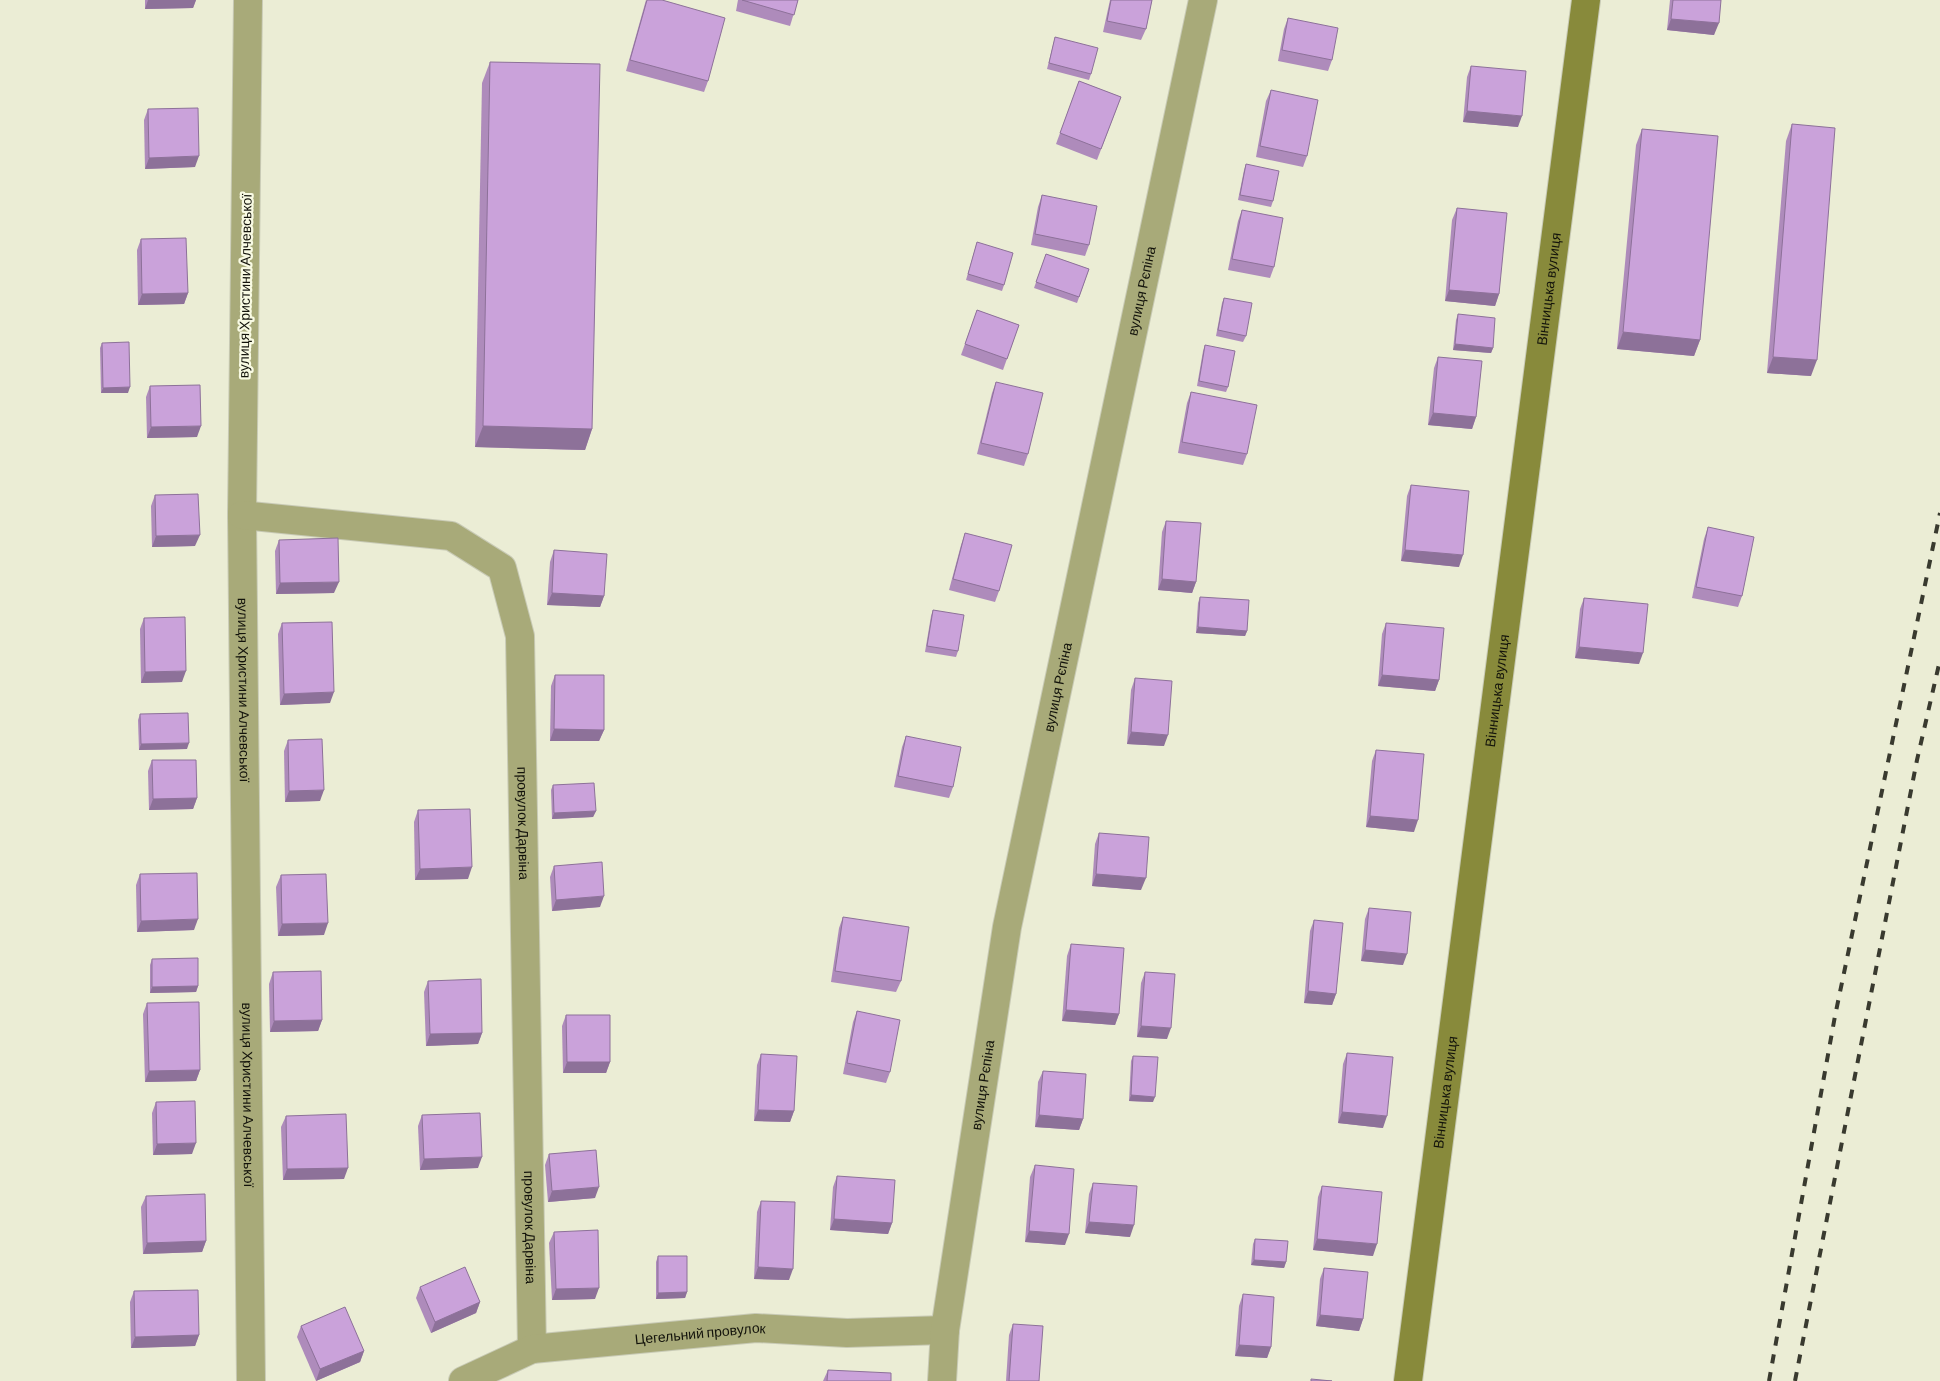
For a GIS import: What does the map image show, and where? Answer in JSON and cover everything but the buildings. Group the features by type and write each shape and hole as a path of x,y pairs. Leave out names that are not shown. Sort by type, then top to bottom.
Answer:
{"street":[{"name":"вулиця Христини Алчевської","path":"248,0 242,515 251,1381"},
{"name":"вулиця Рєпіна","path":"942,1381 944,1330 1007,927 1203,0"},
{"name":"Вінницька вулиця","path":"1408,1381 1586,0"},
{"name":"провулок Дарвіна","path":"242,515 451,536 502,568 520,636 532,1349"},
{"name":"Цегельний провулок","path":"463,1381 532,1349 756,1328 847,1333 944,1330"}],"railway":[{"path":"1769,1381 1835,1016 1940,513"},
{"path":"1795,1381 1917,760 1940,660"}]}
